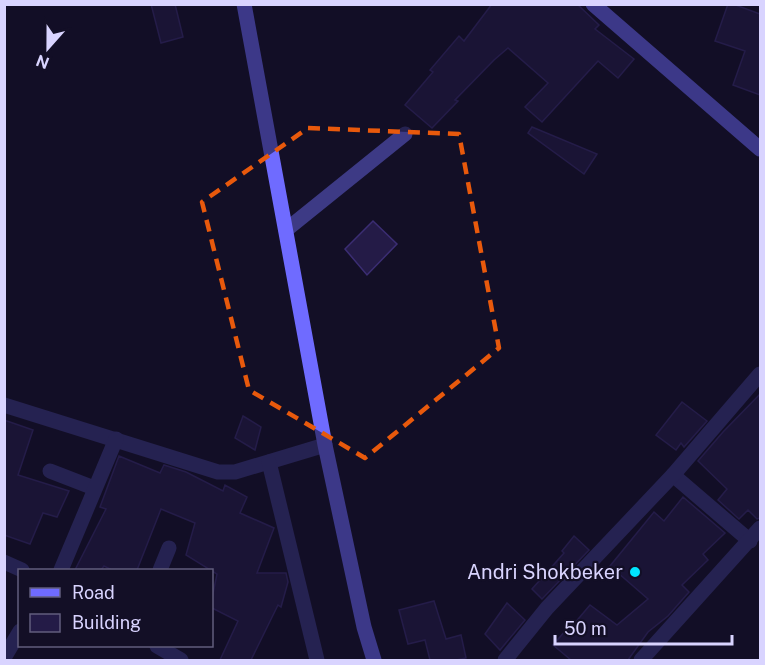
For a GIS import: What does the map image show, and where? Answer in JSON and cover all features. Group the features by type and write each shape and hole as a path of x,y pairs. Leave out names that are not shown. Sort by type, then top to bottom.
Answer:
{"main road":[{"path":"244,4 286,230 320,447 374,660"},
{"path":"594,4 760,149"}],"street":[{"path":"286,230 405,134"},
{"path":"505,660 548,608 673,475 760,374"},
{"path":"4,405 218,472 235,472 320,447"},
{"path":"61,569 116,439"},
{"path":"268,462 317,660"},
{"path":"50,471 94,488"},
{"path":"673,475 750,541"},
{"path":"641,660 760,528"},
{"path":"160,569 169,548"},
{"path":"4,562 20,569"},
{"path":"4,658 18,635"},
{"path":"160,647 181,660"}],"highlighted area":[{"path":"308,128 459,134 499,348 365,458 249,390 202,202"}],"building":[{"path":"151,4 175,4 183,37 161,43"},
{"path":"492,4 577,4 599,25 595,29 634,59 618,78 598,61 542,122 525,107 548,83 508,48 455,100 458,101 432,128 405,105 433,72 430,70 459,36 464,41"},
{"path":"728,4 760,14 760,95 733,85 745,51 715,41"},
{"path":"532,127 597,154 584,174 528,133"},
{"path":"373,221 397,244 367,275 345,249"},
{"path":"760,394 760,518 757,519 748,510 739,519 718,500 727,489 698,461"},
{"path":"682,402 707,421 684,447 681,443 676,450 656,435"},
{"path":"243,416 261,427 255,450 235,438"},
{"path":"4,420 33,430 18,475 69,491 57,517 43,513 30,544 4,535"},
{"path":"119,456 160,473 164,465 186,472 223,491 225,485 247,497 240,513 274,528 257,573 286,573 288,582 281,607 278,605 251,660 220,660 238,621 213,608 217,574 213,569 209,569 186,555 195,523 161,509 137,569 110,569 104,566 102,569 76,569 106,509 100,507"},
{"path":"683,497 725,533 703,554 708,560 682,585 689,592 668,616 648,632 628,660 571,660 553,645 590,605 617,625 648,599 610,566 654,512 664,521"},
{"path":"574,536 589,550 542,599 532,589 564,553 562,551"},
{"path":"434,601 446,639 461,635 466,658 430,660 425,640 408,644 399,610"},
{"path":"507,603 525,620 500,650 485,634"}],"place":[{"name":"Andri Shokbeker","path":"635,572"}]}
